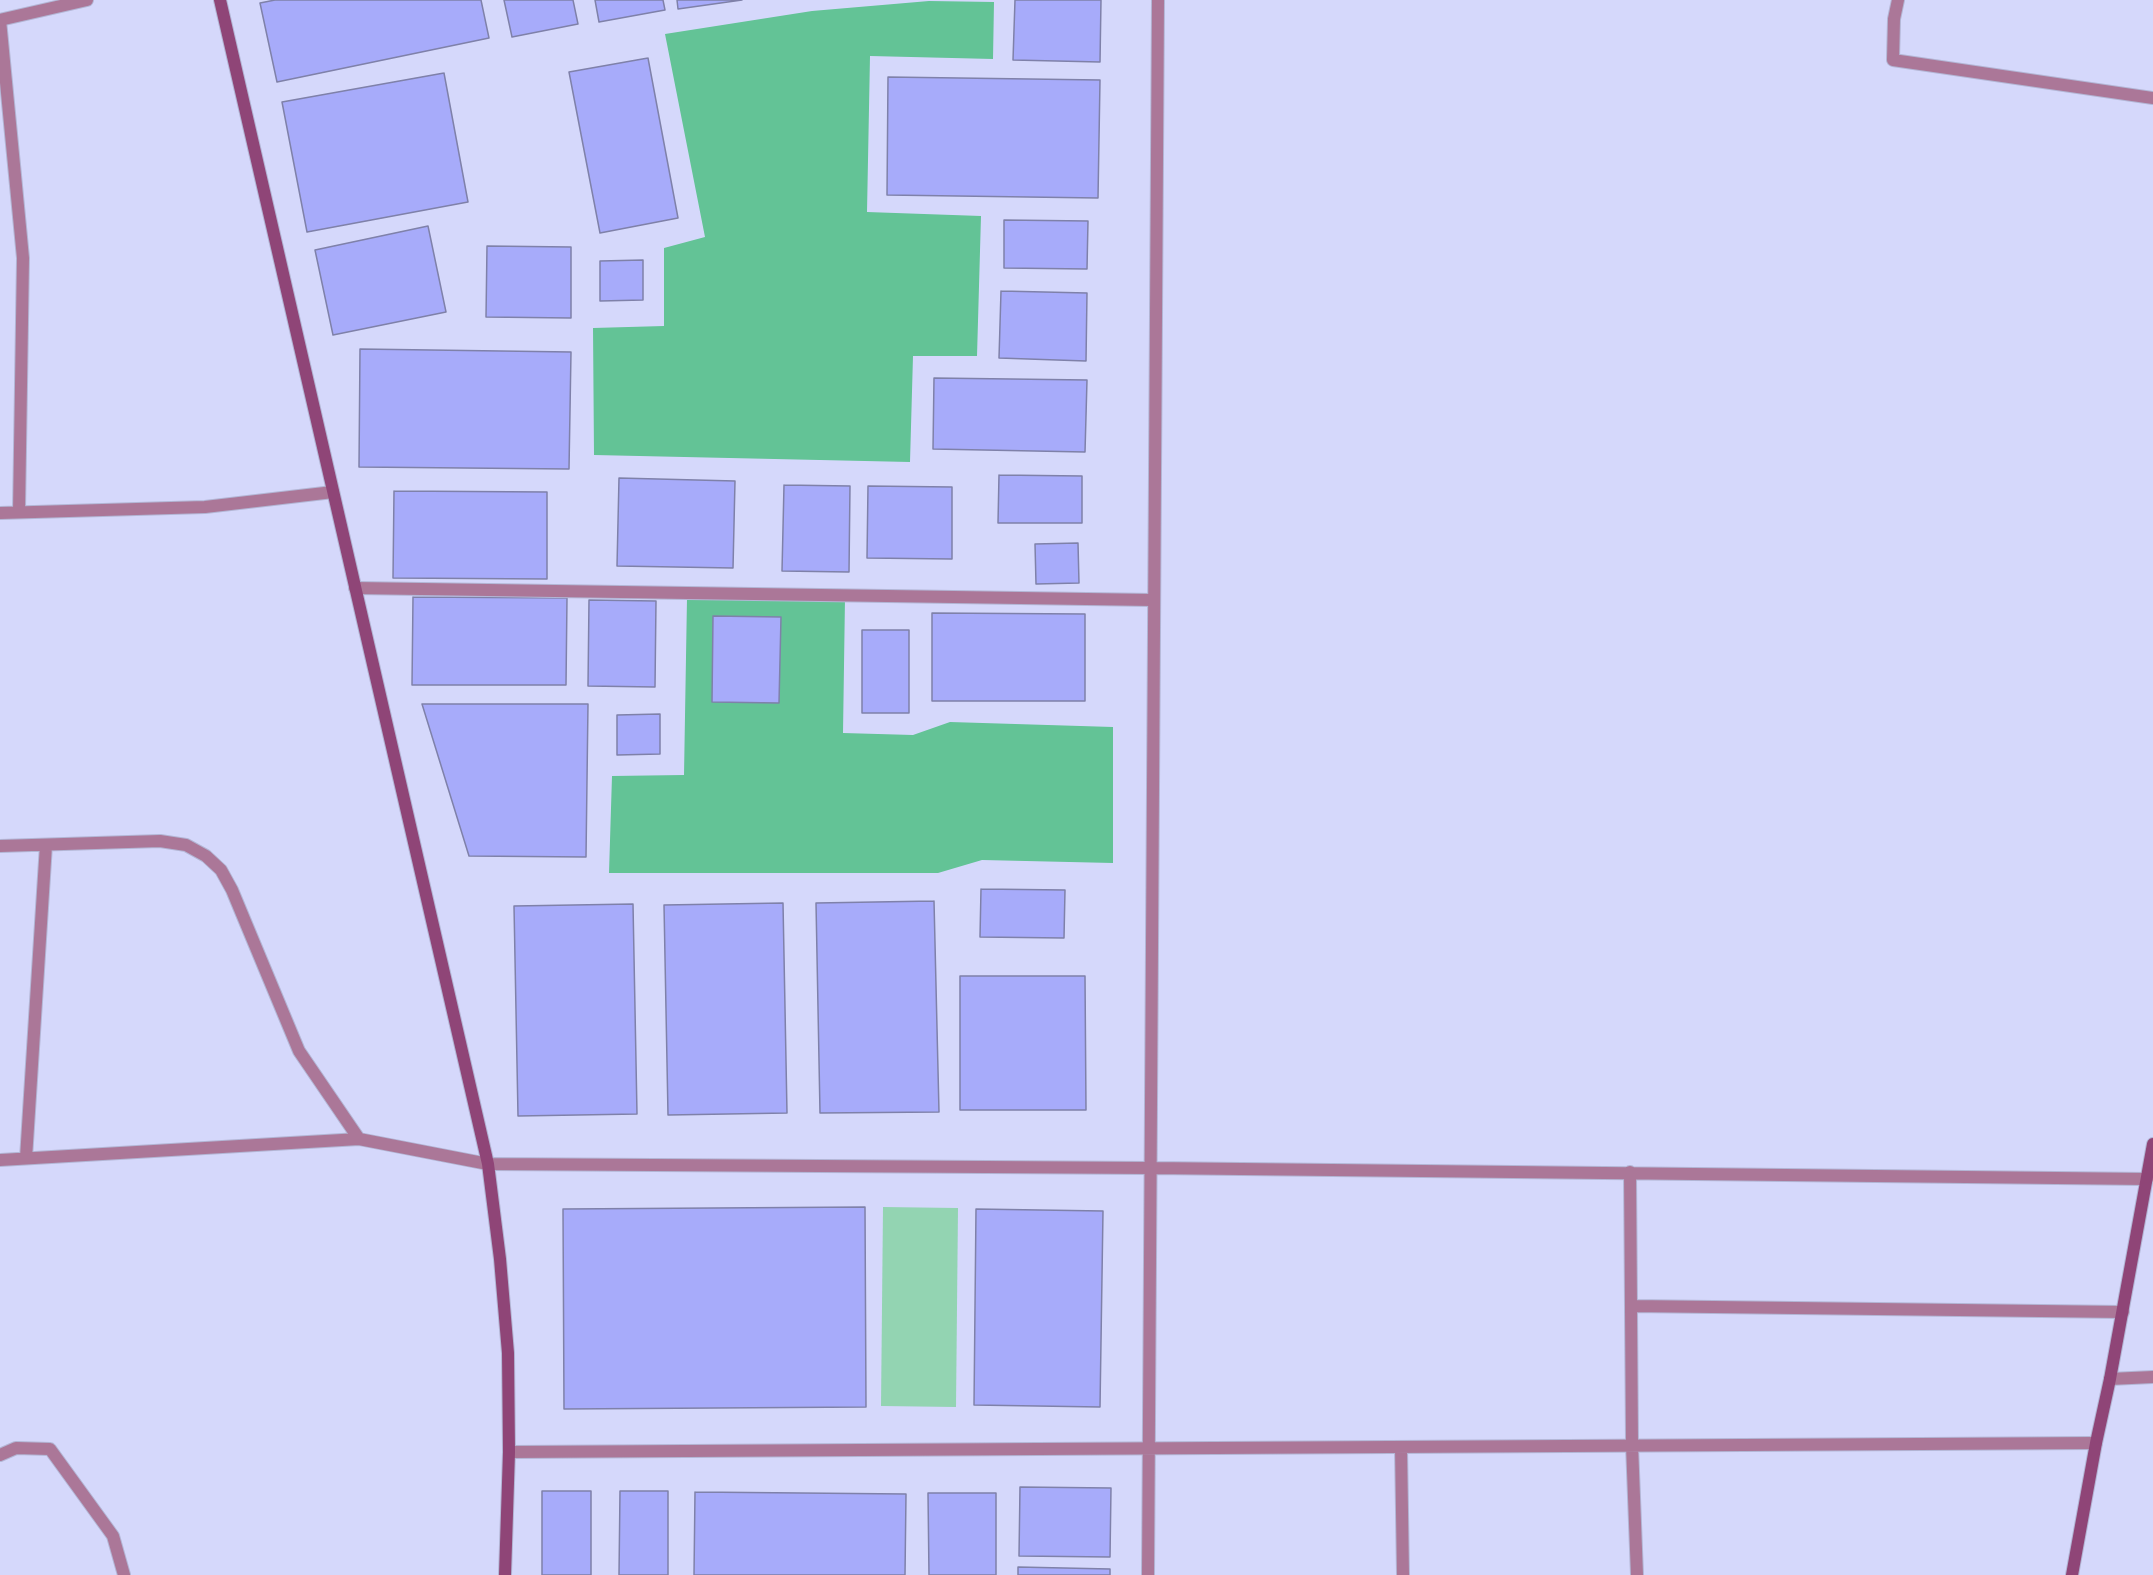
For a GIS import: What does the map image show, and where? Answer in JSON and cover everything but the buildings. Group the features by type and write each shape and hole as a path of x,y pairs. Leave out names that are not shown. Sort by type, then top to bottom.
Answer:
{"main road":[{"path":"220,0 488,1164 500,1259 508,1353 509,1452 505,1575"},
{"path":"2072,1575 2153,1144"}],"street":[{"path":"19,512 23,258 0,20 87,0"},
{"path":"1148,1575 1158,0"},
{"path":"1898,0 1894,19 1893,60 2153,98"},
{"path":"0,513 206,507 333,492"},
{"path":"355,588 1153,600"},
{"path":"0,846 160,841 186,845 206,855 221,870 232,890 299,1051 359,1139"},
{"path":"27,1158 46,845"},
{"path":"0,1160 359,1139 488,1164 1630,1172 2147,1179"},
{"path":"1630,1172 1632,1445 1637,1575"},
{"path":"1631,1306 2123,1312"},
{"path":"2110,1379 2153,1377"},
{"path":"509,1452 2096,1443"},
{"path":"1401,1447 1402,1575"},
{"path":"0,1455 16,1448 50,1449 112,1536 124,1575"}],"green space":[{"path":"929,1 994,2 993,59 870,56 867,212 981,216 977,356 913,356 910,462 594,455 593,328 664,326 664,248 705,237 665,34 812,11"},
{"path":"687,598 845,598 843,733 913,735 950,722 1113,727 1113,863 982,860 938,873 609,873 612,776 684,775"},
{"path":"883,1207 958,1208 956,1407 881,1406"}]}
